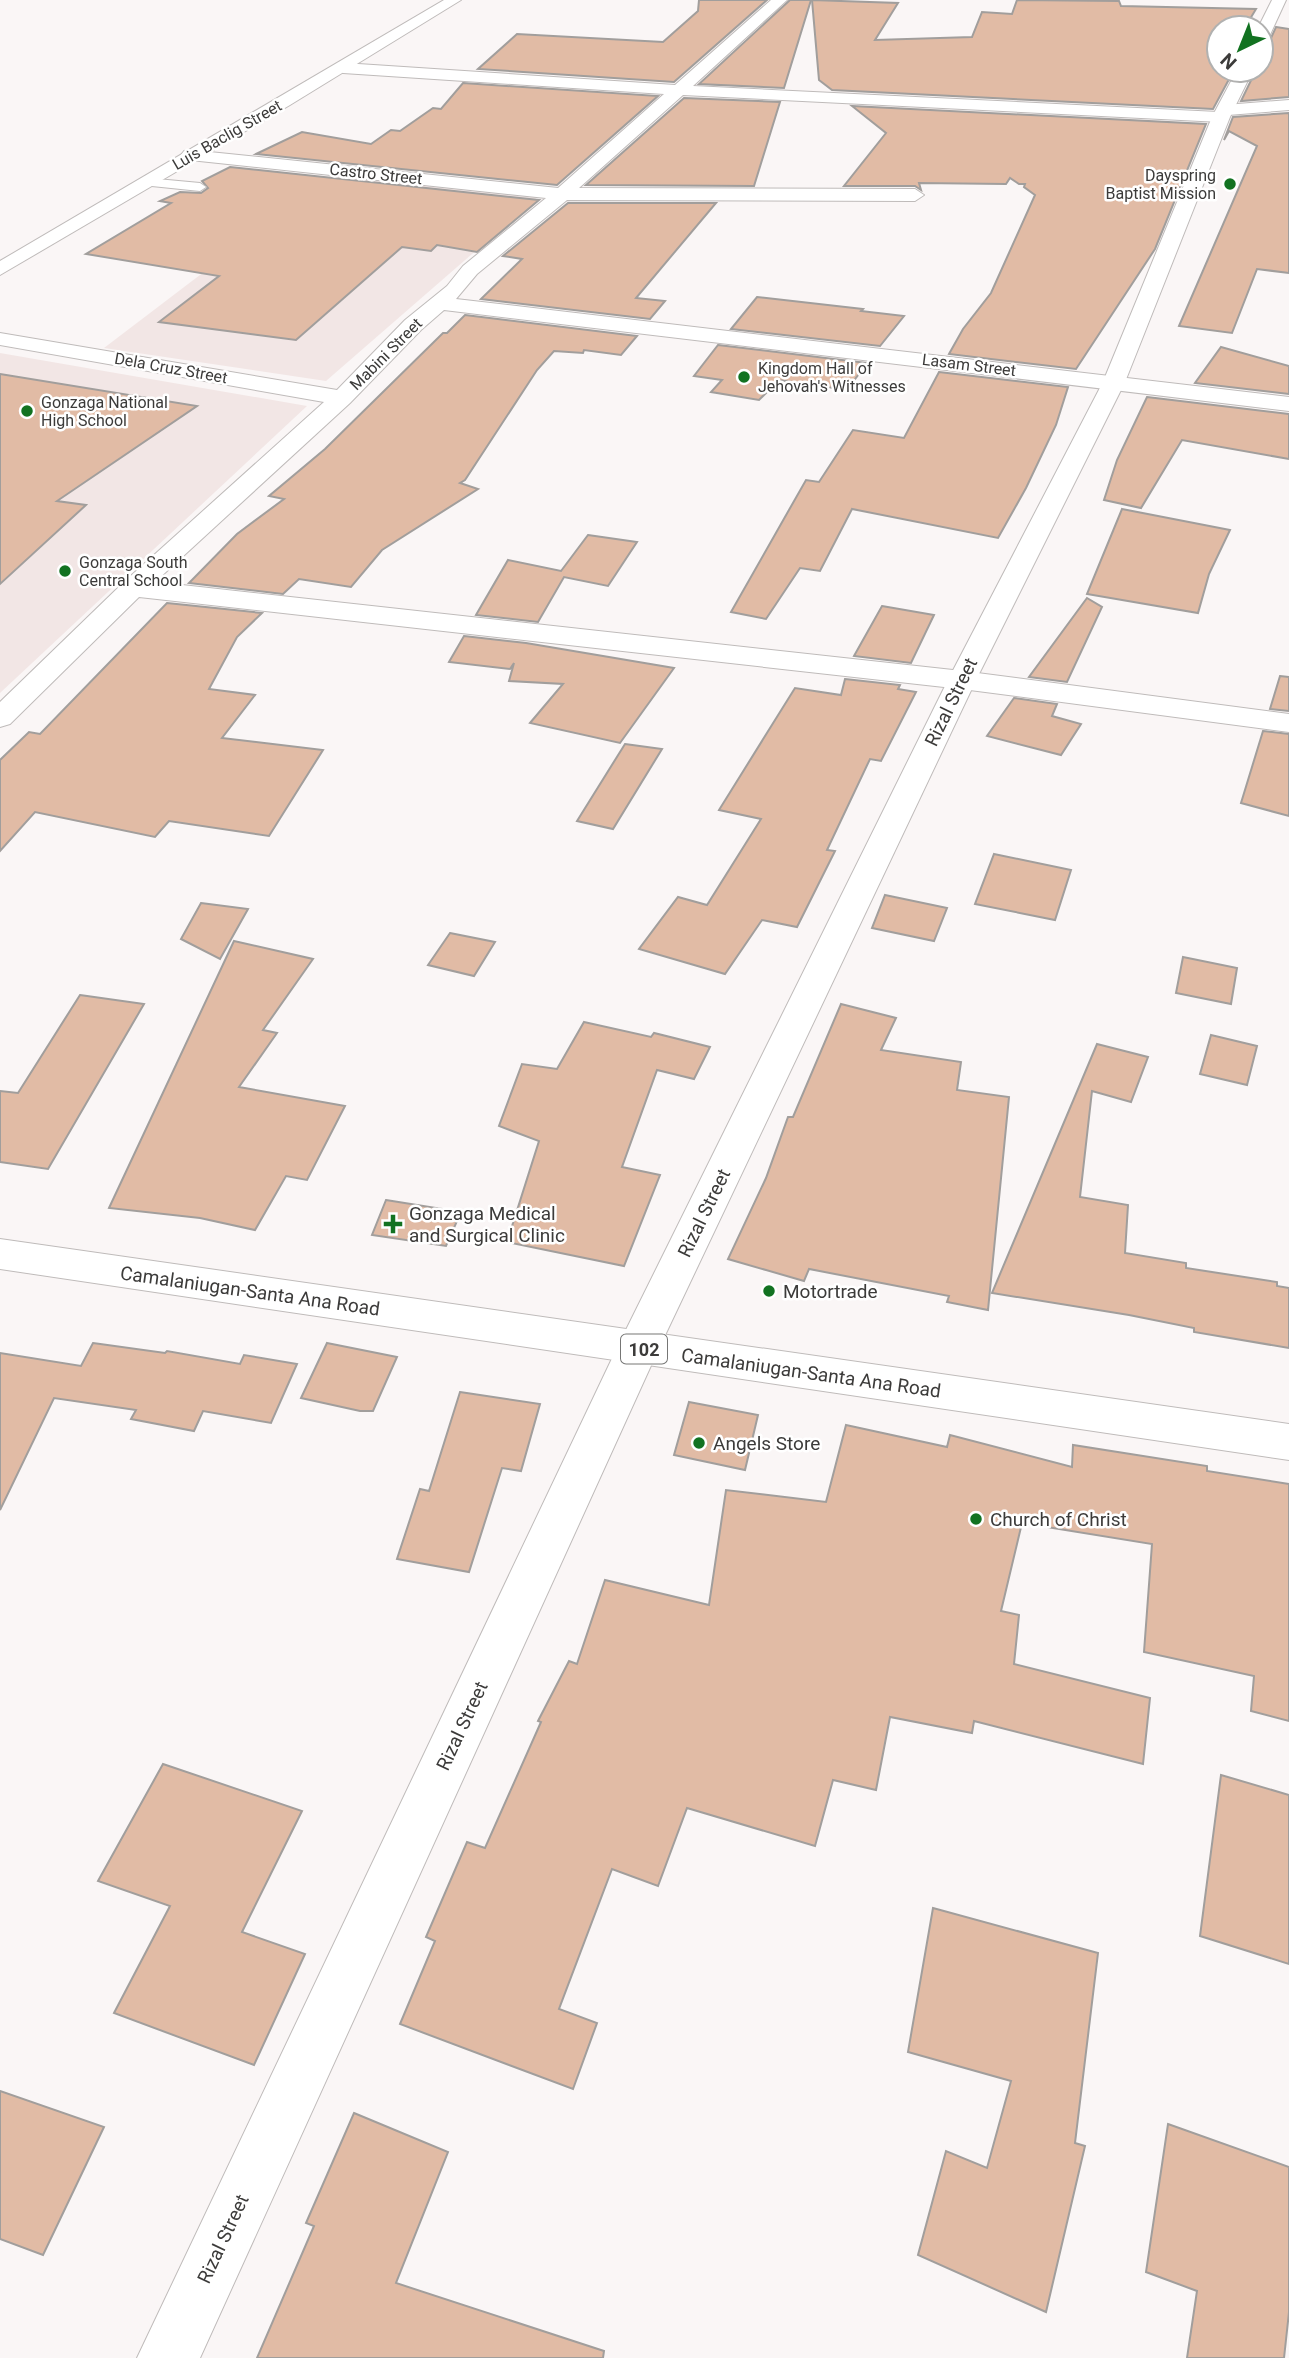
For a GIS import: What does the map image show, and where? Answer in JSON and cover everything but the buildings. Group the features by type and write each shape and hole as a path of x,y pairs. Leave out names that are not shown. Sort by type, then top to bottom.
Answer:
{"street":[{"name":"Luis Baclig Street","path":"0,270 454,0"},
{"name":"Mabini Street","path":"0,718 134,588 342,398 413,325 441,303 470,270 562,194 780,0"},
{"path":"343,68 679,90 1223,113 1289,105"},
{"name":"Rizal Street","path":"168,2358 638,1348 962,680 1114,382 1223,113 1238,84"},
{"name":"Castro Street","path":"190,155 562,194 915,195"},
{"name":"Lasam Street","path":"441,303 1289,404"},
{"name":"Dela Cruz Street","path":"0,339 342,398"},
{"path":"134,588 962,680 1289,723"},
{"name":"Camalaniugan-Santa Ana Road","path":"0,1254 1289,1442"}],"lane":[{"path":"146,182 200,187"}],"shaded area":[{"path":"330,176 541,194 326,381 104,348"},
{"name":"Gonzaga South Central School","path":"0,353 307,406 0,693"}],"place":[{"name":"Dayspring Baptist Mission","path":"1230,184"},
{"name":"Kingdom Hall of Jehovah's Witnesses","path":"744,377"},
{"name":"Gonzaga National High School","path":"27,411"},
{"name":"Gonzaga South Central School","path":"65,571"},
{"name":"Gonzaga Medical and Surgical Clinic","path":"393,1224"},
{"name":"Motortrade","path":"769,1291"},
{"name":"Angels Store","path":"699,1443"},
{"name":"Church of Christ","path":"976,1519"}]}
